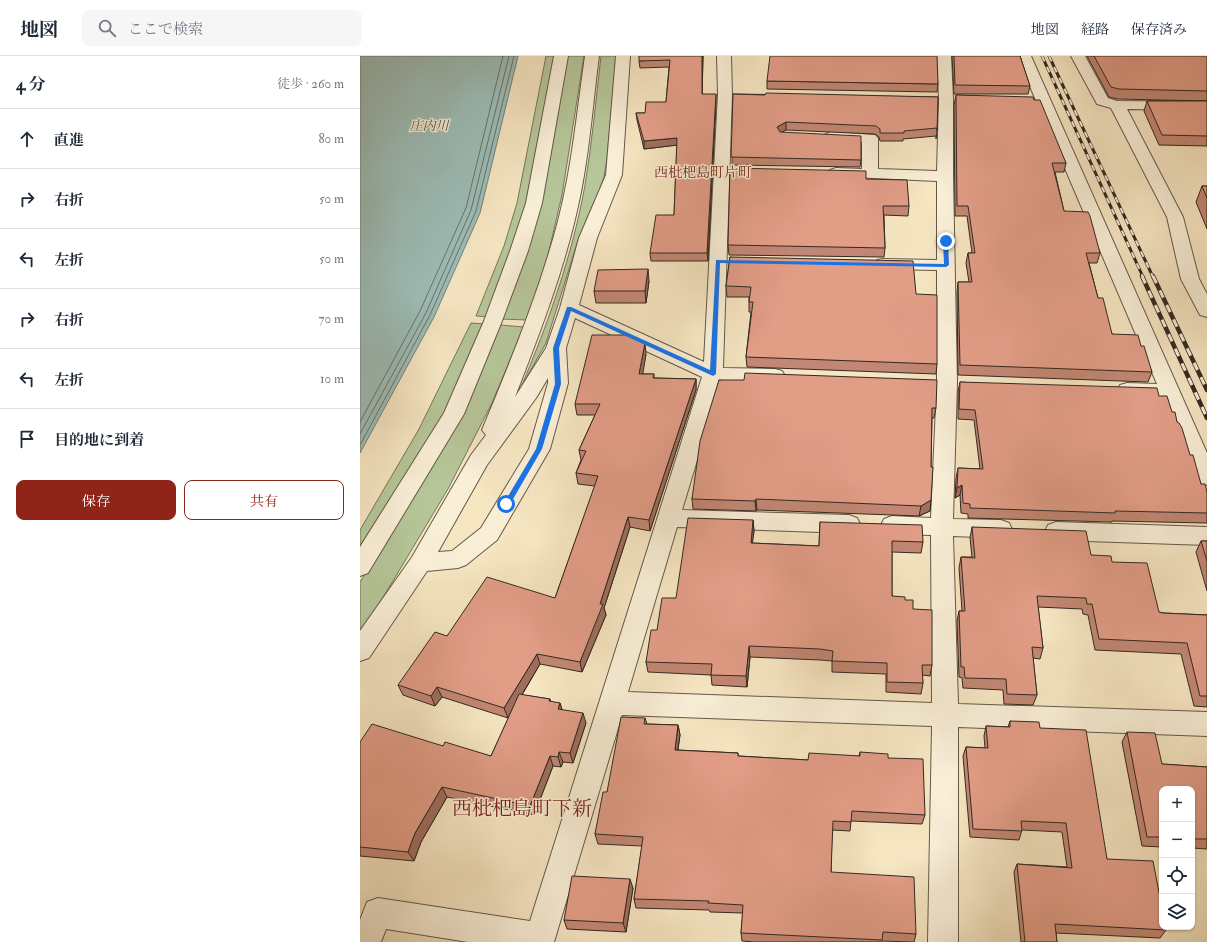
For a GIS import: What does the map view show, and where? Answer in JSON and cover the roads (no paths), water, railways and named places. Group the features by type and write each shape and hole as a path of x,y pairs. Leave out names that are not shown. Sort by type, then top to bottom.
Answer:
{"street":[{"path":"360,567 454,414 493,321 534,203 561,56"},
{"path":"479,460 535,324 558,252 573,191 592,56"},
{"path":"360,651 420,563 479,460 529,393 556,348 569,308 588,238 614,175 624,56"},
{"path":"366,942 378,913 539,940 713,374 726,262 729,171 724,56"},
{"path":"943,942 945,715 942,527 947,383 945,176 946,99 944,56"},
{"path":"1024,56 1037,101 1170,392 1207,477"},
{"path":"1078,56 1102,101 1117,105 1207,106"},
{"path":"725,94 741,94"},
{"path":"930,99 961,99"},
{"path":"1117,105 1175,217 1188,272 1207,311"},
{"path":"817,137 870,138 870,174"},
{"path":"823,173 945,176"},
{"path":"868,264 946,265"},
{"path":"1188,272 1207,273"},
{"path":"569,308 713,374 790,377"},
{"path":"420,563 458,559 489,534 539,449 558,384 556,348"},
{"path":"1106,389 1170,392"},
{"path":"669,518 1207,536"},
{"path":"612,703 1207,724"}],"water":[{"name":"庄内川","path":"360,56 518,56 480,213 434,317 360,453"}],"railway":[{"path":"1042,56 1143,277"},
{"path":"1049,56 1153,277"},
{"path":"1142,276 1207,418"},
{"path":"1153,276 1207,390"}],"district":[{"name":"西枇杷島町片町","path":"703,172"},
{"name":"西枇杷島町下新","path":"522,808"}]}
